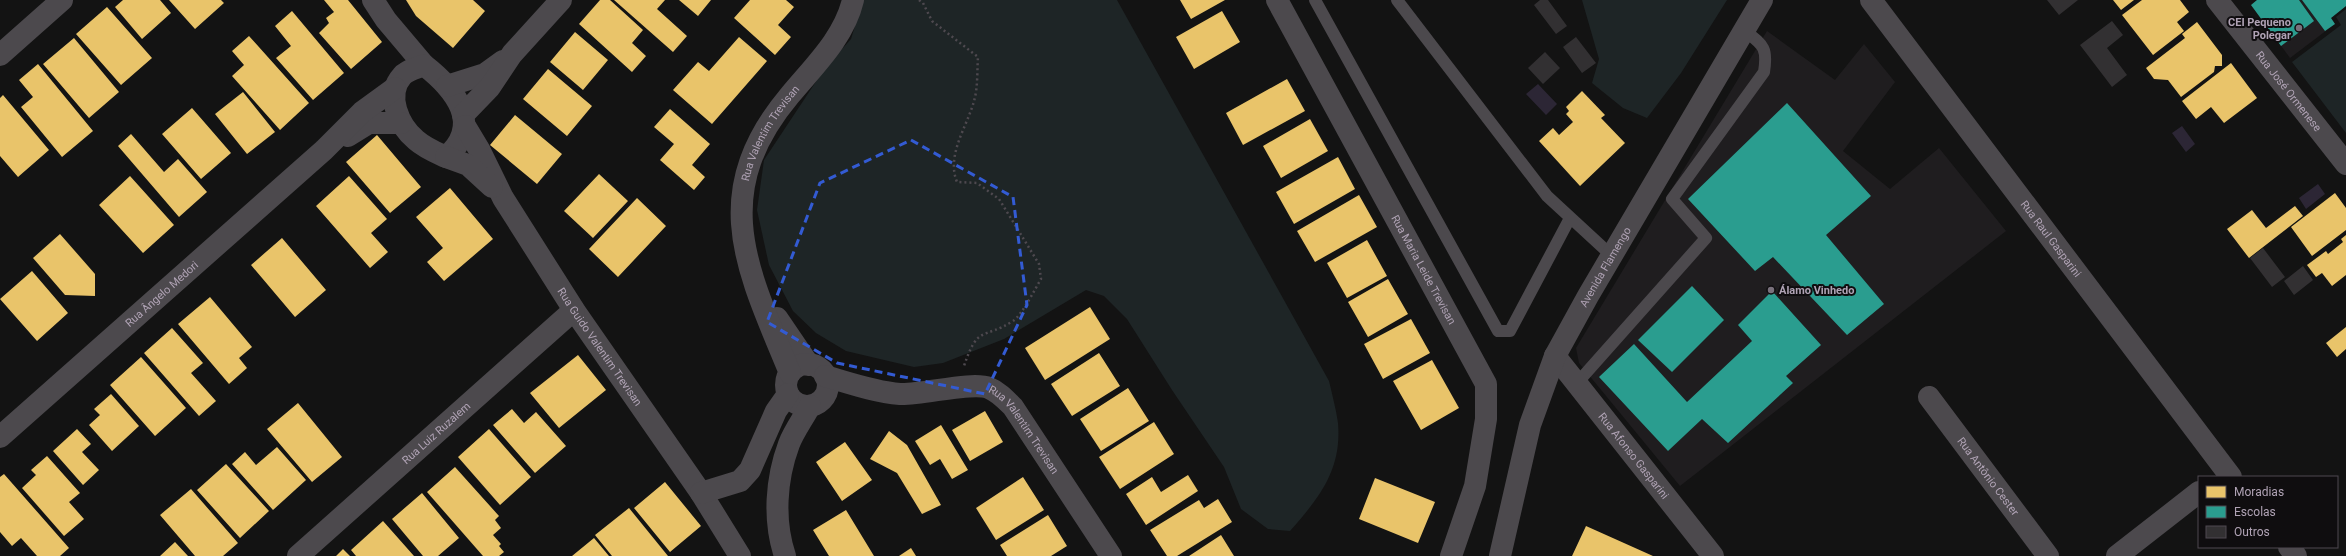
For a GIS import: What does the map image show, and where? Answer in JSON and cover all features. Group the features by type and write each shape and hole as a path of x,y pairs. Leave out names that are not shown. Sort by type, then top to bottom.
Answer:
{"street":[{"path":"0,55 62,0"},
{"path":"373,0 386,20 424,66 447,86 458,102 464,120 462,138 455,149 446,157 425,147 415,139 401,123 395,103 398,82 386,20"},
{"path":"464,120 490,87 512,54 561,0"},
{"name":"Rua Valentim Trevisan","path":"853,0 850,14 830,48 773,116 753,150 742,197 742,237 761,305 803,377 891,393 914,394 974,387 988,387 999,393 1013,407 1112,556"},
{"name":"Rua Maria Leide Trevisan","path":"1277,0 1486,384 1486,419 1475,486 1451,556"},
{"name":"Avenida Flamengo","path":"1500,556 1530,426 1555,356 1762,0"},
{"name":"Rua Raul Gasparini","path":"1871,0 2225,475"},
{"name":"Rua José Ormenese","path":"2217,0 2346,164"},
{"path":"447,86 485,74 512,54"},
{"path":"398,82 424,66"},
{"name":"Rua Ângelo Medori","path":"0,437 324,150 362,112 398,82"},
{"name":"Rua Guido Valentim Trevisan","path":"464,120 503,198 574,310 701,493 737,555"},
{"name":"Rua Ângelo Medori","path":"324,150 369,123 401,123"},
{"name":"Rua Guido Valentim Trevisan","path":"446,157 468,165 503,198"},
{"name":"Rua Valentim Trevisan","path":"754,283 803,377"},
{"name":"Rua Luiz Ruzalem","path":"298,556 574,310"},
{"name":"Rua Afonso Gasparini","path":"1555,356 1578,382 1713,556"},
{"path":"803,377 793,401 801,406 816,403"},
{"path":"785,556 780,541 779,477 790,443 828,385 803,377"},
{"path":"701,493 740,481 750,470 776,411 803,377"},
{"name":"Rua Valentim Trevisan","path":"816,403 891,393"},
{"name":"Rua Antônio Cester","path":"1929,398 2048,556"},
{"path":"2117,556 2198,493"},
{"path":"2290,548 2296,556"}],"lane":[{"path":"1315,0 1498,331 1510,330 1570,218"},
{"path":"1397,0 1547,196 1612,256"},
{"path":"1578,382 1706,238 1672,199 1764,72 1766,56 1762,44 1744,30"}],"path":[{"path":"919,0 923,3 932,21 978,57 974,100 958,142 954,164 953,172 957,182 978,183 999,199 1038,264 1041,279 1015,320 978,336 969,350 963,369"}],"highlighted area":[{"path":"911,140 1013,197 1027,305 985,394 837,363 767,322 820,183"}],"shaded area":[{"path":"863,0 1117,0 1329,381 1338,423 1336,455 1332,469 1319,495 1290,531 1268,529 1241,509 1224,467 1172,390 1127,319 1104,296 1086,290 1004,339 943,363 914,367 846,351 816,333 793,311 769,265 757,210 764,160 825,68 851,39"},
{"path":"1582,0 1727,0 1681,73 1647,118 1623,108 1592,83 1599,59"},
{"name":"CEI Pequeno Polegar","path":"2257,0 2346,0 2346,6 2331,18 2335,24 2290,58 2251,5"},
{"path":"2346,9 2346,133 2292,62 2341,25 2336,17"},
{"name":"Álamo Vinhedo","path":"1767,31 1835,80 1864,44 1895,82 1843,151 1890,189 1939,148 2006,231 1680,486 1579,363 1576,348"},
{"path":"1538,84 1557,104 1546,115 1526,94"},
{"path":"2182,126 2195,144 2186,152 2172,133"},
{"path":"2318,184 2325,194 2306,209 2299,198"}],"building: Moradias":[{"path":"123,0 160,0 171,13 142,39 115,7"},
{"path":"169,0 221,0 224,3 195,29"},
{"path":"324,0 348,0 382,42 351,69 319,33 329,23 326,18 334,12"},
{"path":"406,0 473,0 485,11 453,48 416,16"},
{"path":"600,0 610,0 643,30 632,43 646,56 632,72 579,24"},
{"path":"614,0 665,0 657,9 687,36 673,52"},
{"path":"679,0 711,0 698,16"},
{"path":"750,0 786,0 794,7 778,25 791,37 775,55 734,18"},
{"path":"1180,0 1225,0 1191,19"},
{"path":"2113,0 2134,0 2121,10"},
{"path":"2142,0 2180,0 2189,12 2177,22 2184,31 2153,55 2122,15"},
{"path":"107,7 152,58 121,85 76,34"},
{"path":"292,11 344,73 313,100 276,58 291,46 275,26"},
{"path":"1222,11 1240,42 1194,69 1176,37"},
{"path":"2197,22 2222,55 2222,66 2215,66 2214,72 2181,97 2168,80 2154,79 2146,68 2185,38 2182,34"},
{"path":"575,32 608,60 583,90 550,62"},
{"path":"249,36 309,103 280,130 232,76 244,65 232,51"},
{"path":"739,37 767,61 712,124 673,90 698,62 709,71"},
{"path":"74,38 119,92 89,118 43,64"},
{"path":"2231,63 2257,98 2224,123 2211,107 2196,119 2182,101"},
{"path":"38,64 93,131 62,157 21,107 33,97 19,80"},
{"path":"548,69 592,106 567,136 523,99"},
{"path":"1287,79 1305,111 1243,145 1226,113"},
{"path":"1582,91 1605,115 1601,118 1625,143 1580,186 1539,141 1553,128 1559,135 1573,122 1566,114 1569,111 1566,107"},
{"path":"243,92 275,132 247,154 215,114"},
{"path":"3,95 49,150 18,177 0,156 0,98"},
{"path":"192,108 231,153 201,179 162,134"},
{"path":"670,109 710,144 692,165 705,177 694,190 660,160 674,144 654,127"},
{"path":"515,115 562,154 537,184 490,145"},
{"path":"1310,119 1328,151 1281,178 1263,146"},
{"path":"131,134 164,172 178,159 207,192 179,217 118,146"},
{"path":"377,135 421,187 390,213 346,162"},
{"path":"1338,157 1355,189 1294,224 1276,192"},
{"path":"599,174 628,201 593,238 564,211"},
{"path":"130,176 174,225 143,253 99,205"},
{"path":"349,176 387,219 371,233 388,252 370,268 316,206"},
{"path":"450,188 493,239 444,281 427,262 443,248 416,217"},
{"path":"2335,193 2346,208 2346,230 2312,256 2291,227"},
{"path":"1359,195 1377,227 1315,262 1297,231"},
{"path":"637,198 666,226 618,277 589,249"},
{"path":"2295,206 2303,216 2249,258 2227,229 2252,210 2266,228"},
{"path":"60,234 95,274 95,296 65,295 33,258"},
{"path":"2346,235 2346,275 2332,286 2322,273 2316,277 2307,265 2326,251 2328,254 2343,242 2341,239"},
{"path":"282,238 326,290 295,317 251,265"},
{"path":"1367,240 1387,276 1347,298 1327,263"},
{"path":"32,271 68,313 37,341 0,299"},
{"path":"1388,279 1408,314 1368,337 1348,302"},
{"path":"210,297 252,347 239,358 247,368 229,384 178,324"},
{"path":"1090,307 1110,339 1045,380 1025,348"},
{"path":"1411,319 1430,353 1383,379 1364,344"},
{"path":"2346,327 2346,349 2337,357 2326,343"},
{"path":"172,328 203,363 191,373 216,401 199,416 144,353"},
{"path":"1099,353 1120,386 1072,416 1051,384"},
{"path":"578,355 606,390 559,428 530,393"},
{"path":"141,357 186,408 155,436 110,385"},
{"path":"1432,360 1459,408 1421,430 1393,381"},
{"path":"1128,388 1149,421 1101,451 1080,419"},
{"path":"111,394 139,426 112,451 89,425 100,415 94,409"},
{"path":"298,403 342,457 312,482 267,429"},
{"path":"512,409 524,423 536,412 566,446 535,473 493,425"},
{"path":"985,411 1003,442 970,461 952,430"},
{"path":"1154,422 1174,454 1120,489 1099,457"},
{"path":"941,425 968,470 952,479 940,459 930,465 915,441"},
{"path":"77,429 91,444 82,452 99,470 83,485 53,451"},
{"path":"489,429 531,477 500,505 458,457"},
{"path":"889,431 907,445 941,505 922,514 897,473 870,459"},
{"path":"845,442 872,480 842,501 816,462"},
{"path":"277,447 306,480 273,510 232,464 245,452 256,465"},
{"path":"47,456 80,493 69,502 84,519 64,536 22,488 36,475 31,470"},
{"path":"226,464 269,511 240,538 197,490"},
{"path":"455,467 499,516 495,520 501,528 493,535 501,544 499,546 504,552 499,556 483,556 427,492"},
{"path":"4,474 69,548 60,556 37,556 21,538 12,546 0,532 0,477"},
{"path":"1188,475 1198,491 1146,525 1126,494 1152,477 1161,492"},
{"path":"1023,477 1044,510 996,540 976,508"},
{"path":"1375,478 1435,502 1418,543 1359,519"},
{"path":"665,482 701,526 670,552 634,508"},
{"path":"191,489 238,543 223,556 195,556 160,515"},
{"path":"422,493 459,538 438,556 423,556 392,519"},
{"path":"1218,499 1232,522 1177,556 1167,556 1150,530 1199,500 1204,508"},
{"path":"629,508 668,556 612,556 595,535"},
{"path":"846,510 874,556 829,556 813,530"},
{"path":"1048,515 1067,546 1051,556 1007,556 1000,545"},
{"path":"383,521 414,556 356,556 351,550"},
{"path":"1586,526 1653,556 1572,556"},
{"path":"1221,535 1234,556 1189,556"},
{"path":"594,538 609,556 572,556"},
{"path":"175,542 188,556 160,556"},
{"path":"911,548 916,556 899,556"},
{"path":"343,549 350,556 336,556"}],"building: Escolas":[{"path":"2257,0 2299,0 2314,21 2281,46 2251,5"},
{"path":"2302,0 2346,0 2346,6 2331,18 2335,24 2325,31"},
{"path":"1787,103 1871,196 1826,235 1884,304 1847,335 1773,257 1755,271 1688,199"},
{"path":"1692,286 1724,320 1672,372 1638,340"},
{"path":"1772,291 1821,345 1786,376 1793,383 1728,443 1702,419 1668,451 1599,377 1634,344 1687,402 1752,341 1738,325"}],"building: Outros":[{"path":"1540,0 1548,0 1567,26 1556,34 1534,5"},
{"path":"2047,0 2078,0 2059,15"},
{"path":"2112,21 2123,35 2107,48 2127,75 2112,87 2080,45"},
{"path":"1576,37 1596,63 1582,73 1563,47"},
{"path":"1545,52 1560,68 1543,84 1528,68"},
{"path":"2263,248 2285,277 2272,287 2250,258"},
{"path":"2303,266 2313,280 2294,295 2284,281"}],"place":[{"name":"CEI Pequeno Polegar","path":"2299,28"},
{"name":"Álamo Vinhedo","path":"1771,290"}]}
